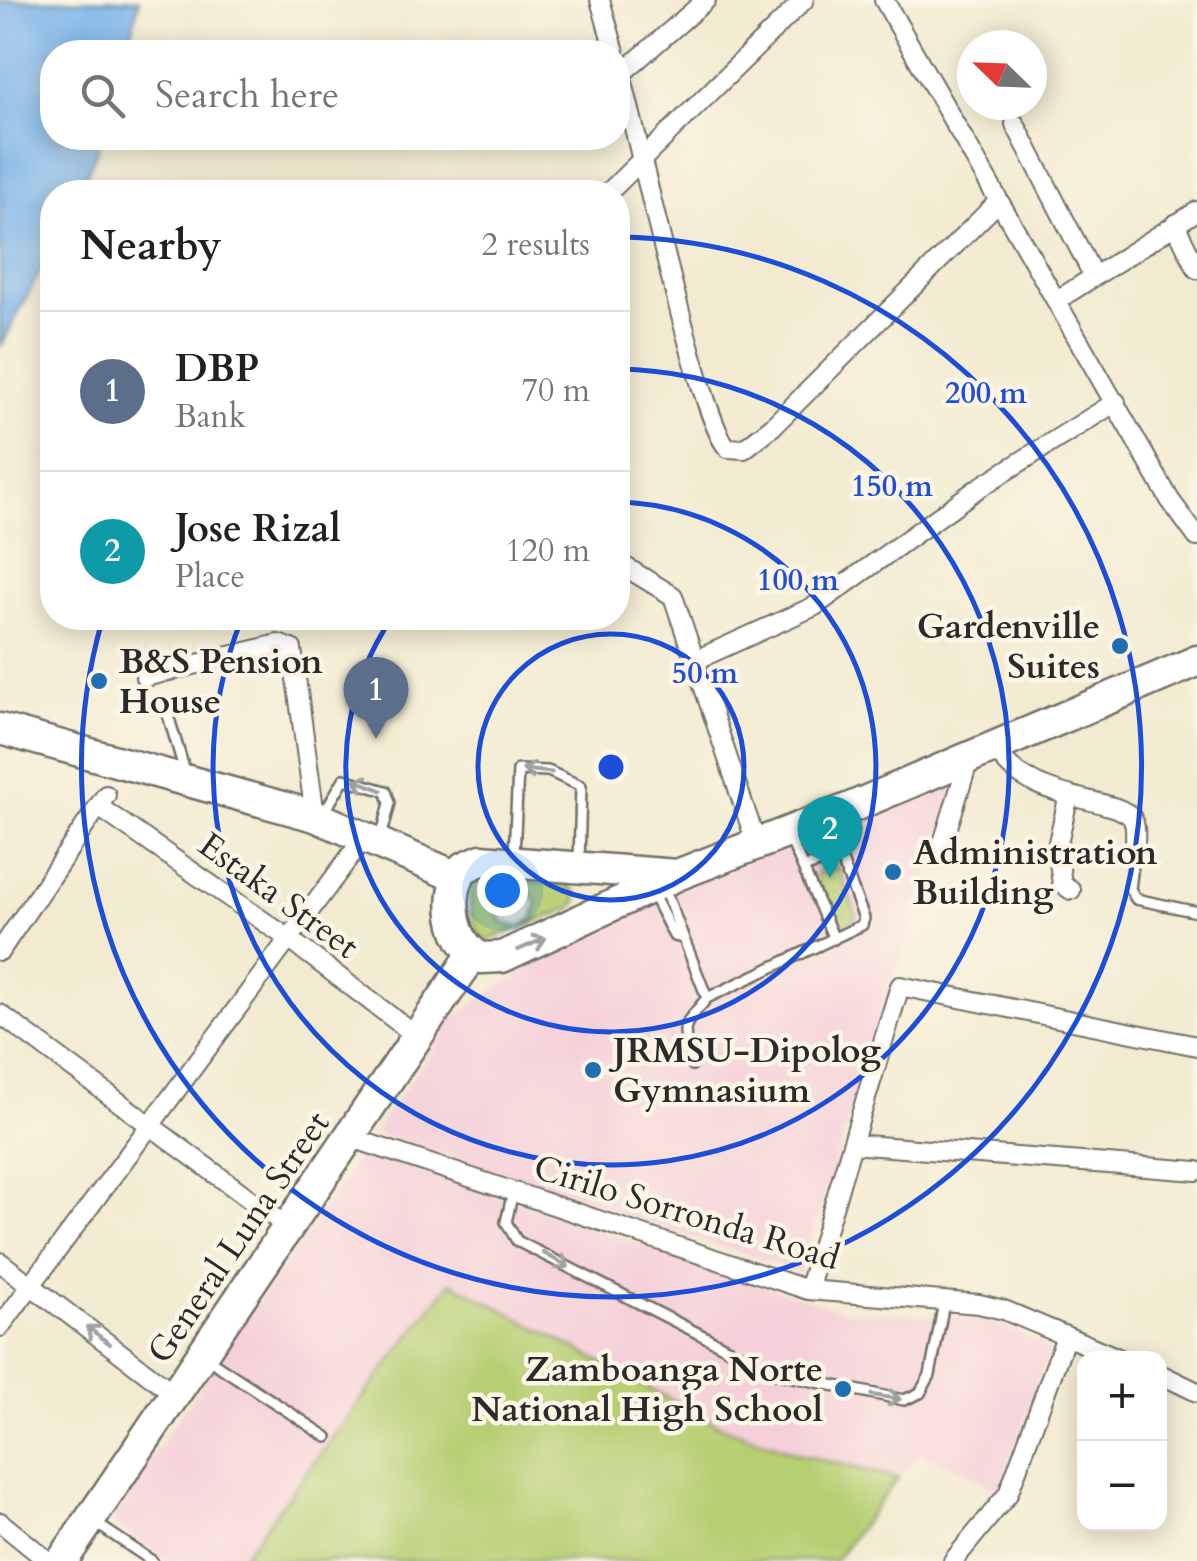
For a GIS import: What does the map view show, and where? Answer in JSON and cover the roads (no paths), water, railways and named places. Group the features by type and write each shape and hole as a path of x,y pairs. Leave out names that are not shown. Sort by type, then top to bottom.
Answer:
{"main road":[{"path":"662,882 514,863 471,862 458,877 453,902 460,935 472,954 481,958 502,957 662,882 982,753 1197,660"},
{"path":"0,729 318,817 458,877"},
{"path":"579,871 588,877 594,898 588,917"},
{"name":"General Luna Street","path":"62,1561 420,1038 472,954"}],"street":[{"path":"600,0 612,40"},
{"path":"630,59 706,0"},
{"path":"620,180 804,0"},
{"path":"884,0 1170,500 1197,538"},
{"path":"630,106 696,373 716,434 728,448 737,450 772,427 1000,201"},
{"path":"1015,124 1094,277"},
{"path":"1059,300 1197,211"},
{"path":"1175,224 1197,270"},
{"path":"696,660 815,606 977,489 1116,402"},
{"path":"630,571 673,596 757,844"},
{"path":"145,677 271,645 292,649 318,817"},
{"path":"938,859 982,753 1068,798 1118,809 1132,818 1134,857"},
{"path":"1068,798 1057,847 1062,884 1071,890"},
{"name":"Estaka Street","path":"0,951 103,801 420,1038"},
{"path":"0,1327 289,939 373,838"},
{"path":"808,1290 900,986 1197,1046"},
{"path":"0,1014 290,1228"},
{"name":"Cirilo Sorronda Road","path":"352,1138 808,1290 1004,1310 1098,1351"},
{"path":"852,1144 1197,1171"},
{"path":"0,1262 176,1394"},
{"path":"953,1561 1008,1494 1065,1339"},
{"path":"1167,1377 1197,1392"},
{"path":"0,1522 48,1561"}],"lane":[{"path":"165,705 188,782"},
{"path":"514,863 518,770 548,771 581,786 579,871"},
{"path":"318,817 344,779 368,784 390,795 373,838"},
{"path":"787,833 806,867 834,938"},
{"path":"1134,857 1130,889 1136,899 1197,912"},
{"path":"692,1065 684,1032 686,1022 690,1012 707,998 859,928 864,918 842,861 835,858 806,867"},
{"path":"662,882 674,936 682,938 707,998"},
{"path":"513,1192 506,1222 517,1242 767,1368 806,1382 904,1400 920,1392 930,1375 944,1302"},
{"path":"203,1356 326,1437"},
{"path":"90,1519 152,1561"}],"water":[{"path":"0,0 139,0 131,40 40,40 40,150 97,150 84,180 40,180 40,272 0,348"}],"place":[{"name":"Gardenville Suites","path":"1120,646"},
{"name":"B&S Pension House","path":"99,681"},
{"name":"DBP","path":"376,739"},
{"name":"Administration Building","path":"893,872"},
{"name":"Jose Rizal","path":"830,878"},
{"name":"JRMSU-Dipolog Gymnasium","path":"593,1070"},
{"name":"Zamboanga Norte National High School","path":"843,1389"}]}
